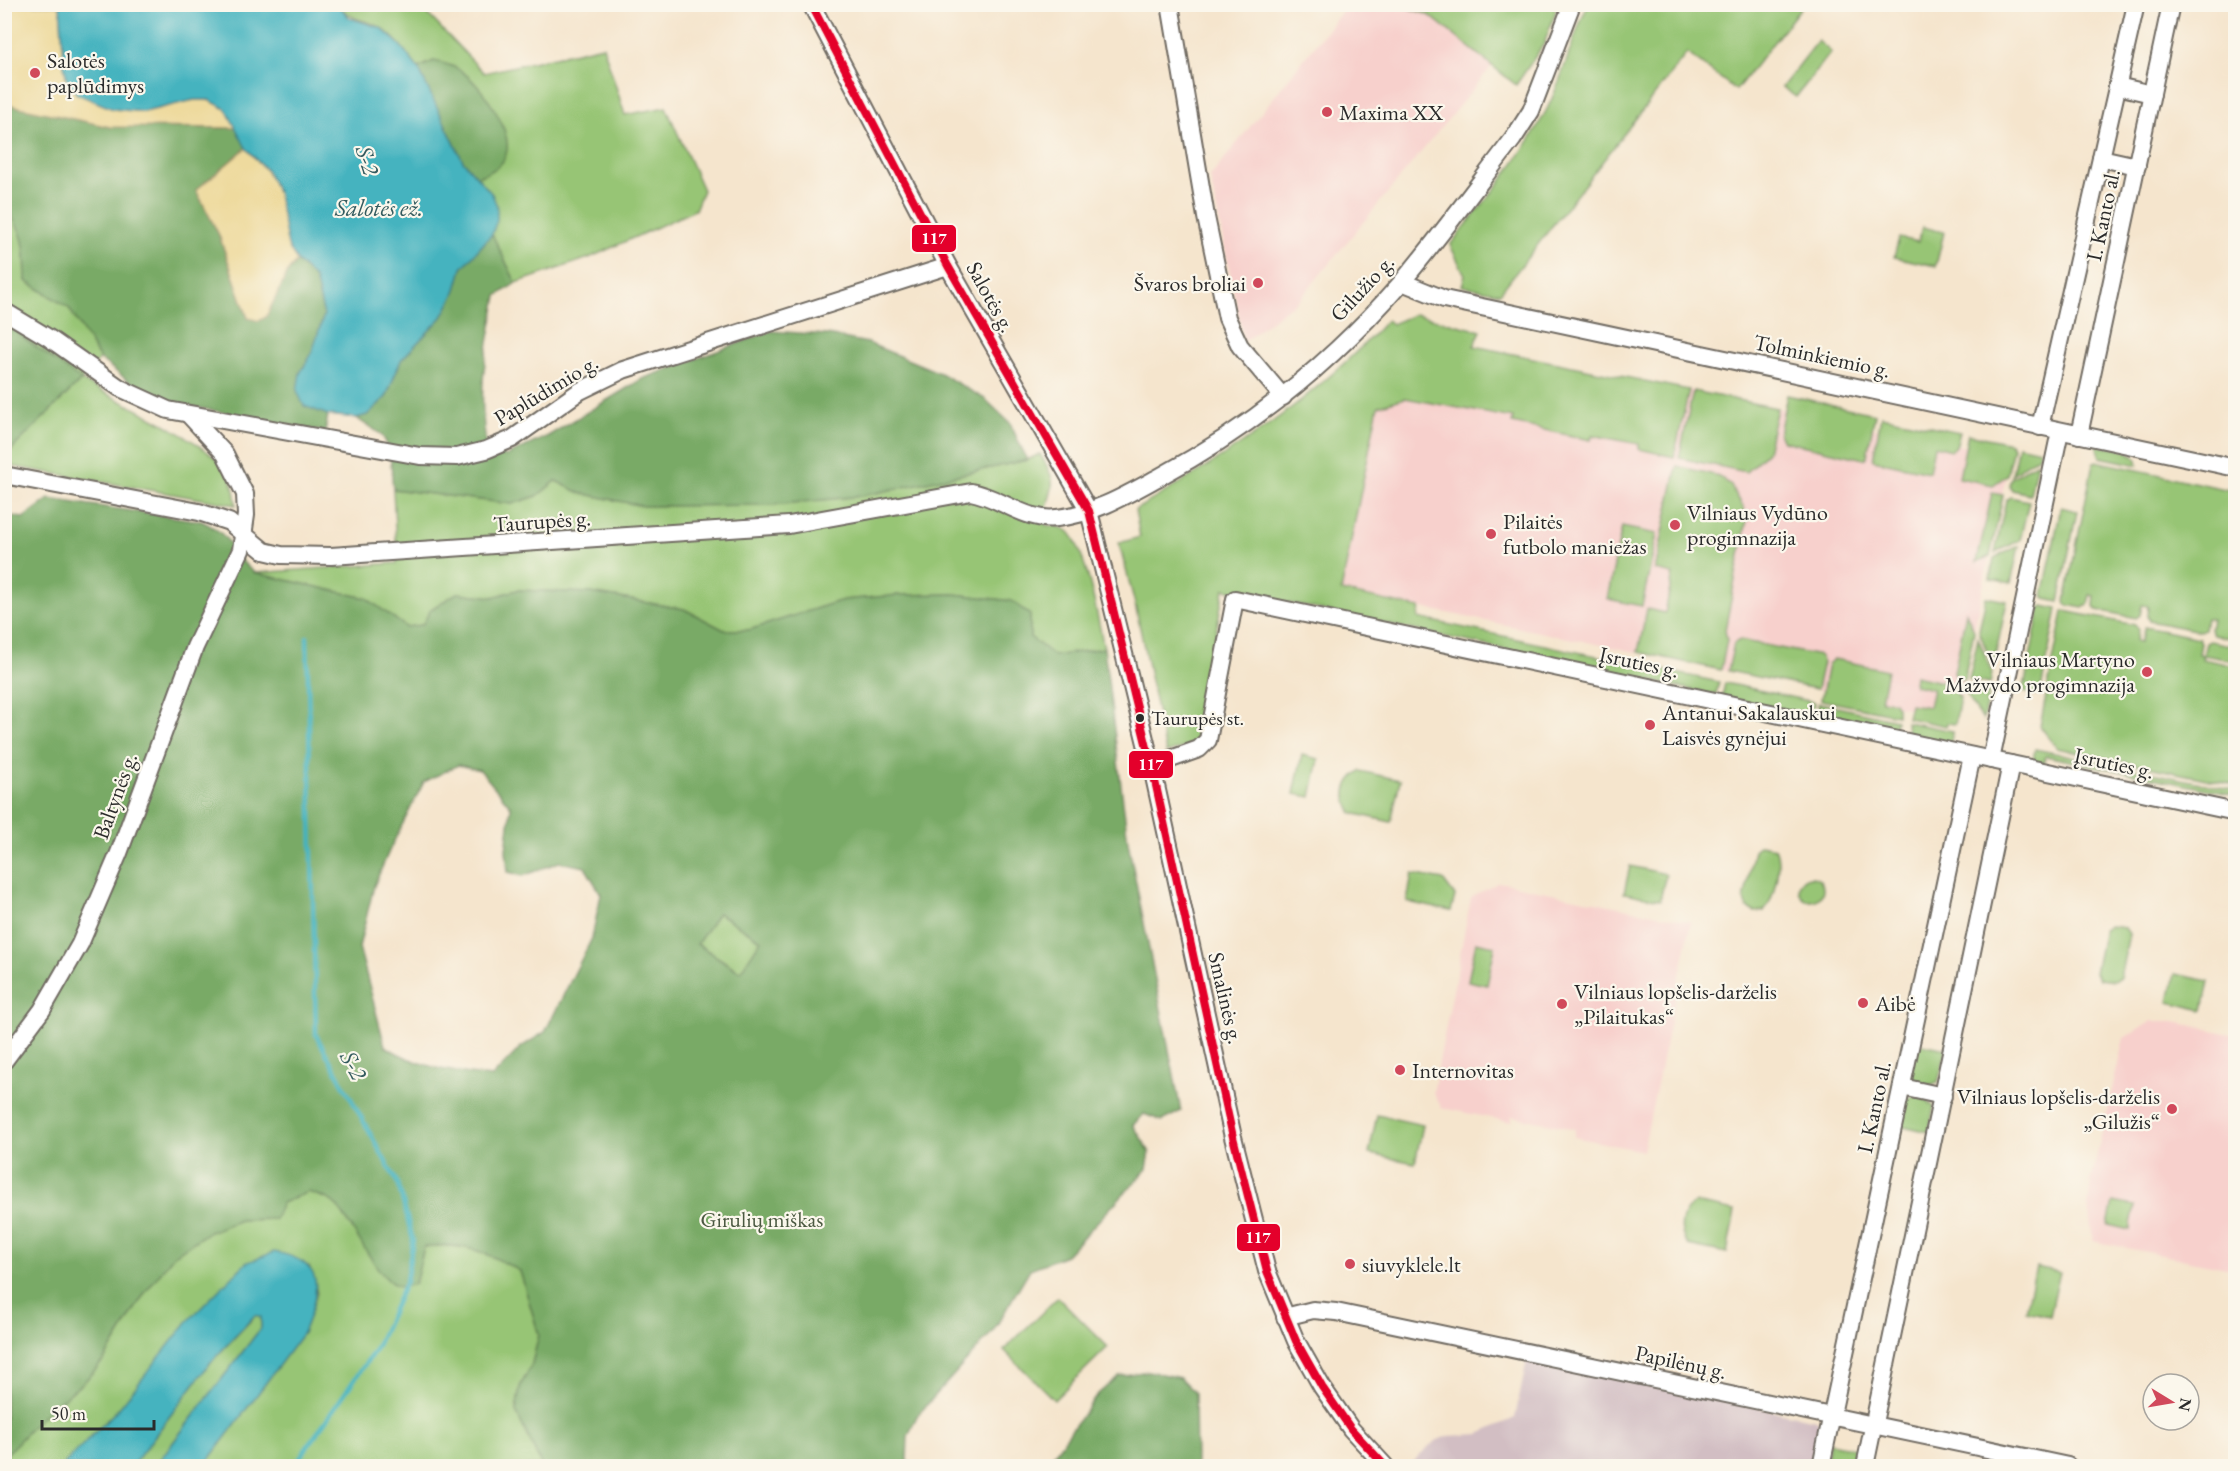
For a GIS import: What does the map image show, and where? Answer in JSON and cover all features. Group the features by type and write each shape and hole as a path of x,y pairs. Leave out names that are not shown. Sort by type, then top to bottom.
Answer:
{"street":[{"name":"Salotės g.","path":"811,4 948,266 1089,512"},
{"path":"1170,4 1206,217 1227,318 1240,346 1283,397"},
{"name":"Gilužio g.","path":"1089,512 1208,451 1283,397 1318,366 1402,282 1513,139 1531,111 1572,4"},
{"name":"I. Kanto al.","path":"2040,427 2136,4"},
{"name":"I. Kanto al.","path":"2079,435 2171,4"},
{"path":"2117,86 2152,94"},
{"path":"2101,158 2137,166"},
{"name":"Paplūdimio g.","path":"4,311 49,338 120,388 147,402 189,415 420,456 457,457 486,450 512,439 580,391 623,370 948,266"},
{"name":"Tolminkiemio g.","path":"1402,282 1444,299 1600,330 2235,468"},
{"name":"Baltynės g.","path":"4,1061 42,1010 80,944 119,853 195,647 236,564 243,535 245,494 225,454 189,415"},
{"path":"1991,760 2060,431"},
{"name":"Taurupės g.","path":"4,475 199,512 229,522 264,551 281,555 331,556 789,525 971,492 994,498 1022,512 1044,518 1089,512"},
{"name":"Smalinės g.","path":"1089,512 1151,766 1233,1137 1267,1271 1285,1317 1322,1387 1351,1429 1385,1467"},
{"name":"Įsruties g.","path":"1151,766 1198,749 1208,740 1235,599 2235,812"},
{"name":"I. Kanto al.","path":"1821,1467 1972,756"},
{"path":"1865,1467 2011,764"},
{"path":"1902,1087 1943,1096"},
{"name":"Papilėnų g.","path":"1285,1317 1302,1311 1321,1309 2068,1467"}],"shaded area":[{"path":"1347,5 1399,5 1429,15 1492,66 1300,299 1244,341 1210,177"},
{"name":"Vilniaus Vydūno progimnazija","path":"1474,346 2010,456 1956,718 1340,591 1377,406 1405,398 1461,407"},
{"name":"Vilniaus lopšelis-darželis „Pilaitukas“","path":"1499,882 1691,922 1643,1151 1574,1137 1575,1129 1512,1116 1511,1122 1442,1108 1433,1093 1471,898"},
{"name":"Vilniaus lopšelis-darželis „Gilužis“","path":"2152,1021 2170,1021 2235,1035 2235,1270 2093,1241 2088,1207 2091,1181 2124,1038"},
{"path":"1527,1360 1816,1420 1820,1423 1820,1429 1812,1466 1409,1466 1435,1441 1448,1436 1479,1434 1515,1418"}],"green space":[{"path":"338,5 419,5 484,73 603,46 625,115 666,107 703,190 695,210 589,258 516,283 492,234 496,218 494,203 477,177 492,170 503,161 434,61 418,68 402,47 383,29 351,16"},
{"path":"1399,5 1553,5 1556,11 1544,44 1516,85 1429,15"},
{"path":"1588,5 1803,5 1736,90 1687,53 1500,293 1462,286 1465,275 1450,245 1501,180 1536,129 1552,98"},
{"path":"1818,41 1831,52 1796,97 1782,87"},
{"path":"434,61 455,67 469,78 487,98 502,124 507,149 502,162 489,172 477,177 463,161 418,68"},
{"path":"5,104 110,127 239,128 246,148 196,190 219,235 248,318 297,261 315,279 324,315 311,355 300,373 305,406 328,415 325,432 179,404 139,389 100,359 69,308 26,281 25,251 21,234 5,209"},
{"path":"5,209 21,234 25,251 26,281 69,308 100,359 81,380 5,324"},
{"path":"1922,227 1944,232 1936,266 1894,257 1899,238 1919,242"},
{"path":"492,234 516,283 497,296 489,337 483,390 487,450 506,456 548,436 642,379 771,331 827,335 868,343 940,373 985,399 1010,423 1027,460 862,496 772,505 643,506 580,493 556,481 537,496 512,504 393,489 389,452 384,439 378,432 357,418 367,415 386,397 401,360 442,317 455,293 462,268"},
{"path":"1415,314 1481,331 1474,346 1689,390 1674,457 1639,449 1639,444 1592,435 1591,440 1512,423 1513,418 1405,398 1378,406 1341,591 1420,608 1418,618 1719,682 1716,695 1224,589 1195,744 1166,753 1135,604 1119,543 1140,537 1135,510 1203,469 1300,401 1360,349 1387,320 1392,324"},
{"path":"5,324 81,380 5,456"},
{"path":"81,380 178,432 212,455 229,475 236,505 5,465 5,456"},
{"path":"1693,391 1777,408 1767,452 1746,472 1679,458"},
{"path":"1787,395 1875,414 1867,456 1864,459 1783,441 1779,434"},
{"path":"1881,416 1960,432 1956,446 1952,450 1934,446 1929,472 1873,460"},
{"path":"1968,434 2010,443 2013,447 2007,475 1993,485 1959,478"},
{"path":"2018,445 2040,450 2038,456 2012,474"},
{"path":"2096,446 2128,452 2137,459 2138,465 2100,457"},
{"path":"1040,454 1052,483 1045,525 1066,529 1074,539 1086,568 1104,648 1054,656 1030,637 1030,615 1012,601 954,594 899,595 843,600 749,630 724,630 684,609 591,593 517,590 493,597 457,593 431,609 423,625 406,627 366,598 255,573 397,563 393,489 512,504 537,496 556,481 580,493 643,506 772,505 862,496 1027,460"},
{"path":"2096,461 2235,491 2235,639 2213,635 2210,629 2212,619 2206,618 2204,629 2200,631 2149,621 2148,606 2142,605 2140,615 2136,618 2097,610 2094,606 2095,596 2090,595 2088,604 2083,608 2067,605 2065,601 2093,464"},
{"path":"2037,462 2030,494 2012,490 2009,485 2011,478"},
{"path":"1677,466 1719,476 1731,486 1744,508 1747,520 1725,630 1727,640 1721,670 1638,652 1647,609 1665,613 1673,574 1655,570"},
{"path":"1992,493 2003,495 1990,556 1977,562"},
{"path":"2010,497 2029,501 2020,540 1995,553 2006,500"},
{"name":"Girulių miškas","path":"49,499 201,521 221,533 241,560 255,573 366,598 406,627 422,625 431,609 457,593 493,597 517,590 591,593 684,609 724,630 749,630 843,600 899,595 954,594 1012,601 1030,615 1030,637 1054,656 1104,648 1128,842 1181,1111 1162,1121 1144,1114 1133,1125 1150,1152 1147,1169 1066,1255 1030,1269 994,1330 917,1416 908,1436 907,1461 911,1466 542,1466 516,1412 520,1387 532,1364 539,1335 520,1271 485,1253 463,1247 424,1247 415,1284 401,1287 392,1283 374,1264 334,1203 308,1192 282,1203 275,1219 240,1220 207,1233 173,1256 144,1294 104,1360 85,1381 41,1417 5,1456 4,515 23,518","holes":["458,765 480,770 511,807 506,850 508,872 523,876 559,862 585,867 601,894 592,938 545,1032 521,1047 492,1077 450,1071 424,1064 385,1046 359,947 374,886 424,782","718,913 761,940 740,972 697,944"]},
{"path":"2061,507 2077,511 2059,602 2045,599 2043,596"},
{"path":"1622,527 1657,534 1642,606 1607,599"},
{"path":"2019,546 2011,583 1990,579 1994,558"},
{"path":"1986,597 2007,601 1993,667 1979,631"},
{"path":"2043,606 2057,609 2040,695 2023,692 2040,608"},
{"path":"2065,611 2135,625 2138,629 2136,641 2140,642 2145,627 2199,638 2201,643 2199,654 2203,655 2206,643 2210,641 2235,646 2235,661 2204,655 2203,659 2235,666 2235,785 2057,748 2040,726"},
{"path":"1966,612 1974,631 1964,680 1958,678 1954,673"},
{"path":"1978,638 1992,673 1990,684 1969,680"},
{"path":"1740,640 1820,656 1823,662 1817,689 1728,671 1734,643"},
{"path":"1834,659 1887,670 1881,700 1894,702 1897,715 1821,700 1828,664"},
{"path":"1915,676 1950,684 1960,698 1955,724 1947,723 1946,726 1907,718 1910,704 1929,707 1933,689 1914,685"},
{"path":"1725,683 1814,702 1811,715 1722,697"},
{"path":"1967,687 1989,692 1983,720 1965,693"},
{"path":"1819,703 1896,720 1894,728 1889,731 1816,716"},
{"path":"1906,722 1953,731 1950,745 1907,734"},
{"path":"2035,749 2235,790 2235,795 2046,756 2044,763 2033,761"},
{"path":"1302,755 1319,759 1311,797 1294,794"},
{"path":"1360,771 1400,780 1391,822 1352,813 1347,802 1346,790 1351,780"},
{"path":"1760,845 1775,848 1778,862 1774,889 1768,905 1764,911 1755,912 1747,908 1744,900 1754,850"},
{"path":"1630,866 1666,874 1660,900 1624,893"},
{"path":"1412,874 1443,880 1455,896 1451,911 1407,902"},
{"path":"1811,877 1820,880 1823,889 1820,898 1811,901 1802,898 1799,889 1802,880"},
{"path":"718,912 761,940 741,972 697,944"},
{"path":"2110,926 2125,928 2129,934 2120,978 2114,981 2099,979 2095,973 2104,929"},
{"path":"1476,942 1495,946 1487,985 1468,981"},
{"path":"2175,974 2209,981 2203,1010 2169,1002"},
{"path":"1916,1043 1947,1049 1938,1082 1920,1085 1911,1075"},
{"path":"1916,1096 1925,1099 1934,1107 1929,1132 1899,1125 1904,1100"},
{"path":"1377,1115 1423,1125 1415,1163 1369,1154"},
{"path":"308,1192 330,1200 338,1206 390,1281 415,1284 424,1247 463,1247 485,1254 520,1271 539,1335 532,1364 520,1387 516,1412 542,1466 204,1466 303,1333 317,1293 309,1266 120,1407 62,1466 5,1466 4,1456 41,1417 85,1381 104,1360 144,1294 173,1256 207,1233 240,1220 275,1219 282,1203"},
{"path":"2113,1202 2135,1206 2130,1230 2108,1225"},
{"path":"1695,1203 1735,1211 1727,1253 1688,1245 1682,1234 1682,1222 1686,1212"},
{"path":"2036,1267 2060,1272 2050,1316 2026,1311"},
{"path":"1058,1297 1108,1347 1054,1400 1004,1350"},
{"path":"256,1315 261,1317 261,1328 155,1466 132,1466 210,1363"},
{"path":"1148,1371 1180,1378 1195,1393 1196,1466 1045,1466 1098,1394 1119,1376"},
{"path":"1830,1443 1863,1450 1860,1466 1825,1466"}],"sand":[{"name":"Salotės paplūdimys","path":"5,5 60,5 63,40 144,112 186,101 207,100 226,109 239,128 110,127 5,104"},
{"path":"246,148 265,169 275,187 287,237 297,261 289,270 266,317 259,321 248,318 219,235 196,190"}],"water":[{"name":"Salotės ež.","path":"60,5 338,5 350,18 381,28 400,45 418,68 463,161 492,194 497,206 497,220 492,234 462,268 455,293 442,317 401,360 386,397 367,415 357,418 328,415 304,406 297,391 300,373 311,355 324,315 315,279 297,261 288,246 278,194 267,171 246,148 226,109 209,100 194,100 144,112 113,109 77,94 67,81"},
{"path":"274,1252 291,1256 304,1263 311,1271 315,1280 316,1292 309,1318 303,1333 204,1466 155,1466 261,1328 261,1317 255,1315 210,1363 132,1466 62,1466 120,1407 187,1322 246,1263"}],"waterway":[{"name":"S-2","path":"294,1466 375,1350 406,1281 413,1240 398,1184 316,1035 307,637"}],"transit line":[{"name":"117","path":"811,4 948,266 1089,511 1153,772 1233,1137 1267,1271 1296,1341 1322,1387 1351,1429 1385,1466"}],"place":[{"name":"Salotės paplūdimys","path":"35,73"},
{"name":"Maxima XX","path":"1327,112"},
{"name":"Švaros broliai","path":"1258,283"},
{"name":"Vilniaus Vydūno progimnazija","path":"1675,525"},
{"name":"Pilaitės futbolo maniežas","path":"1491,534"},
{"name":"Vilniaus Martyno Mažvydo progimnazija","path":"2147,672"},
{"name":"Taurupės st.","path":"1140,718"},
{"name":"Antanui Sakalauskui Laisvės gynėjui","path":"1650,725"},
{"name":"Aibė","path":"1863,1003"},
{"name":"Vilniaus lopšelis-darželis „Pilaitukas“","path":"1562,1004"},
{"name":"Internovitas","path":"1400,1070"},
{"name":"Vilniaus lopšelis-darželis „Gilužis“","path":"2172,1109"},
{"name":"siuvyklele.lt","path":"1350,1264"}]}
